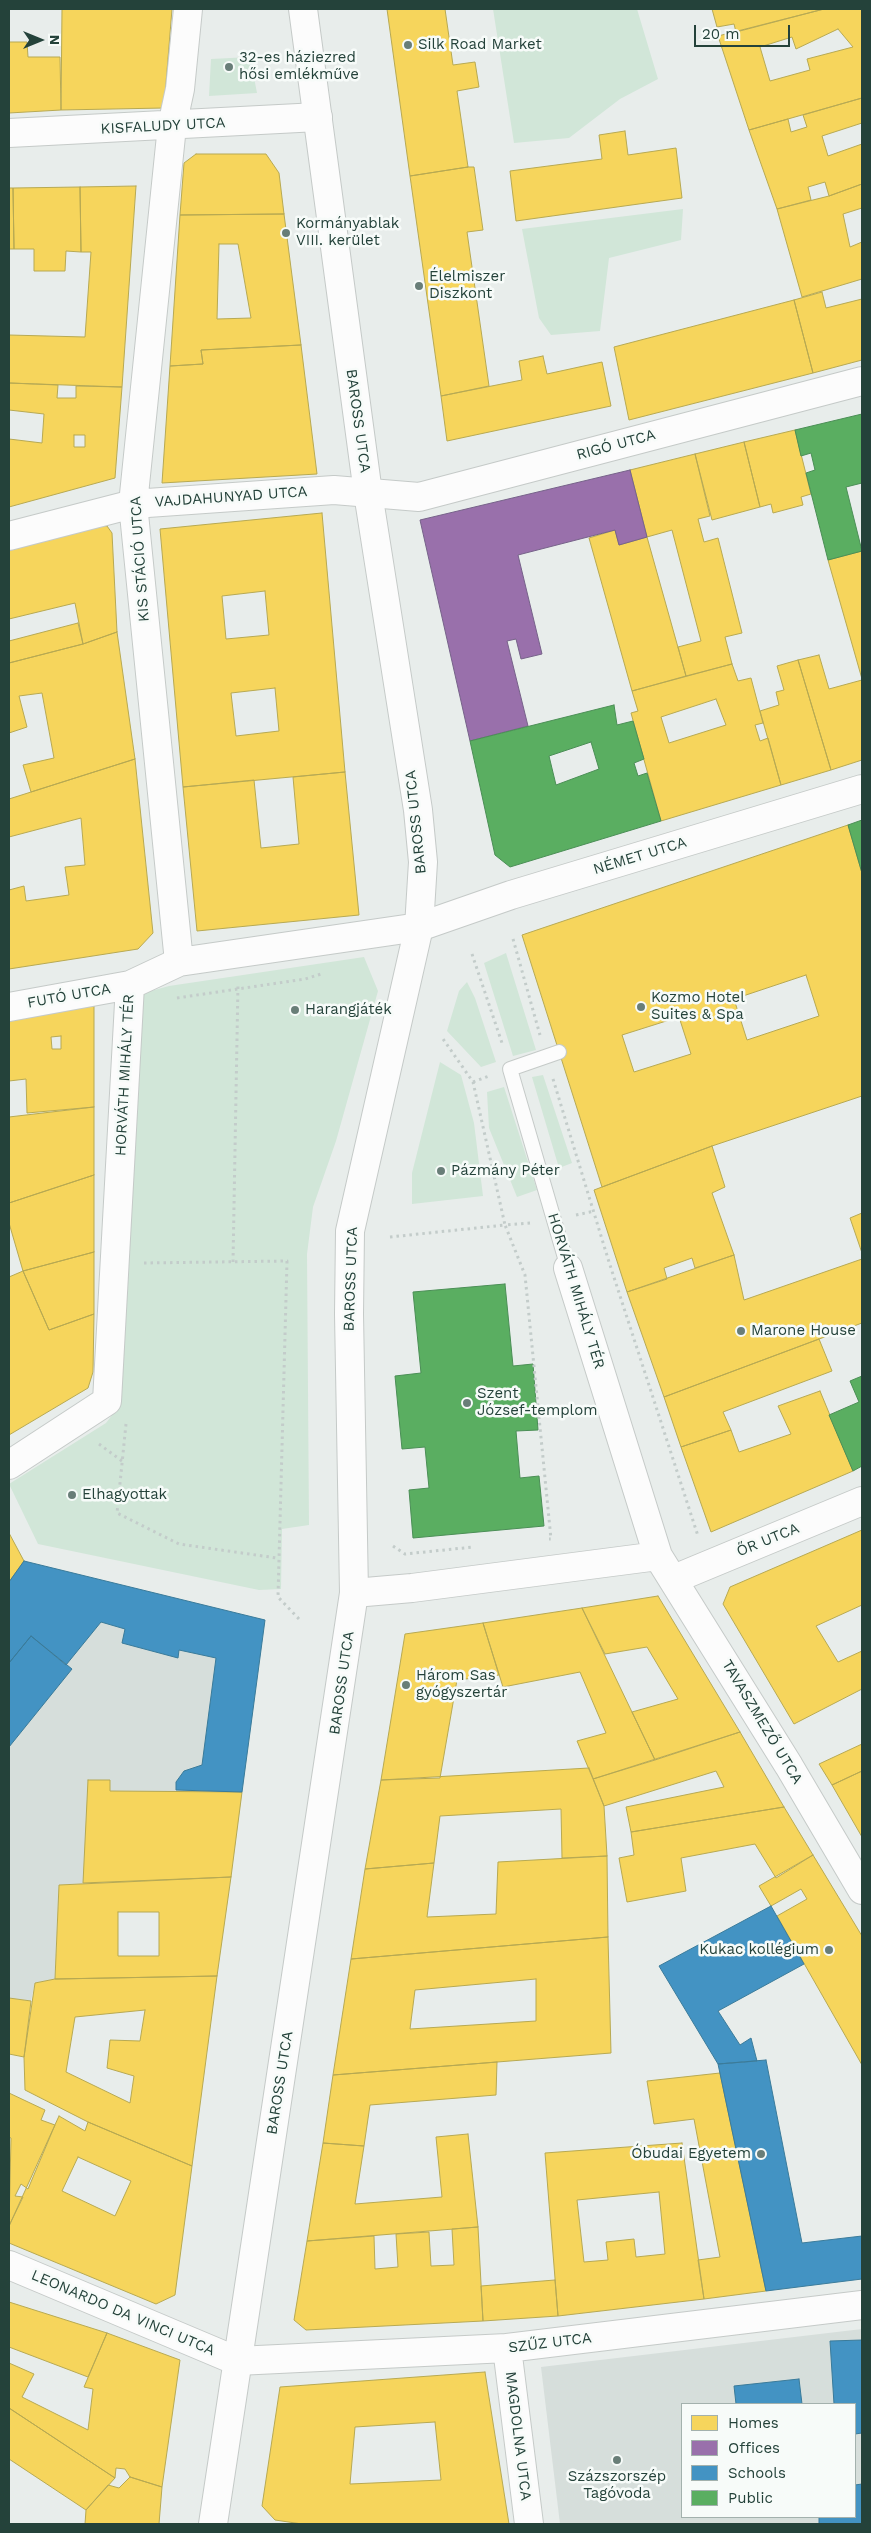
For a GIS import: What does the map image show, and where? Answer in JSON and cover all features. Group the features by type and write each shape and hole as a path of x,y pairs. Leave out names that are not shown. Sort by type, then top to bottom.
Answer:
{"street":[{"name":"KIS STÁCIÓ UTCA","path":"179,962 134,504 172,126 180,90 188,9"},
{"name":"BAROSS UTCA","path":"213,2524 354,1593 349,1314 350,1231 419,927 423,862 418,810 368,493 304,9"},
{"name":"KISFALUDY UTCA","path":"9,133 318,117"},
{"name":"RIGÓ UTCA","path":"368,493 419,497 862,381"},
{"name":"VAJDAHUNYAD UTCA","path":"9,536 134,504 334,490 368,493"},
{"name":"NÉMET UTCA","path":"419,927 511,895 862,789"},
{"name":"HORVÁTH MIHÁLY TÉR","path":"9,1465 107,1401 130,985 179,962 419,927"},
{"name":"FUTÓ UTCA","path":"9,1007 130,985"},
{"name":"HORVÁTH MIHÁLY TÉR","path":"568,1268 658,1556"},
{"name":"ŐR UTCA","path":"674,1579 862,1501"},
{"path":"354,1593 412,1588 658,1556"},
{"name":"TAVASZMEZŐ UTCA","path":"658,1556 674,1579 862,1890"},
{"name":"LEONARDO DA VINCI UTCA","path":"9,2265 237,2361"},
{"name":"SZŰZ UTCA","path":"237,2361 507,2348 862,2305"},
{"name":"MAGDOLNA UTCA","path":"507,2348 529,2524"}],"lane":[{"path":"510,1069 553,1054"},
{"name":"HORVÁTH MIHÁLY TÉR","path":"510,1069 568,1268"}],"path":[{"path":"513,939 553,1054 609,1262 707,1565"},
{"path":"233,1262 238,954"},
{"path":"472,954 510,1069"},
{"path":"441,1036 473,1082 505,1225 525,1275 551,1539 541,1540"},
{"path":"390,1237 505,1225"},
{"path":"115,1263 287,1261 277,1558 278,1597 298,1619"},
{"path":"126,1421 118,1513 179,1544 277,1558"},
{"path":"393,1546 405,1554 483,1546"}],"shaded area":[{"path":"24,1561 265,1620 231,1877 59,1885 55,1979 35,1983 31,2001 9,1998 9,1582"},
{"name":"Százszorszép Tagóvoda","path":"862,2329 862,2524 560,2524 541,2367"}],"green space":[{"path":"493,9 637,9 658,79 620,99 569,138 514,143"},
{"path":"250,57 257,93 209,96 211,59"},
{"path":"683,209 681,240 609,258 600,331 551,335 539,318 522,229"},
{"path":"506,953 536,1050 513,1056 484,963"},
{"path":"364,957 378,991 336,1141 313,1207 307,1254 309,1525 282,1529 281,1589 259,1590 38,1544 9,1484 106,1423 116,1410 121,1394 136,995 169,986"},
{"path":"467,982 475,998 496,1062 481,1067 447,1031 459,991"},
{"path":"440,1062 461,1075 474,1123 483,1196 412,1204 412,1173"},
{"path":"543,1075 572,1163 559,1168 532,1077"},
{"path":"504,1087 537,1190 517,1197 489,1128 487,1092"}],"building: Homes":[{"path":"62,9 172,9 164,108 61,110"},
{"path":"387,9 445,9 453,65 475,62 479,87 457,91 468,167 410,176"},
{"path":"712,9 824,9 736,32 734,24 717,27"},
{"path":"824,9 862,9 862,98 749,130 718,36","holes":["838,29 853,47 807,59 810,70 770,81 760,47 792,37 796,49"]},
{"path":"9,42 27,42 28,57 60,57 61,110 9,113"},
{"path":"862,98 862,123 822,136 828,156 862,144 862,184 829,196 825,182 808,187 811,200 777,209 749,130 788,119 791,132 807,127 803,115"},
{"path":"625,131 628,155 676,148 682,198 516,221 510,171 602,159 599,135"},
{"path":"196,154 266,154 279,173 284,214 180,215 184,163"},
{"path":"474,167 483,230 467,232 489,386 441,396 410,176"},
{"path":"862,184 862,208 843,214 850,247 862,242 862,279 802,297 777,209 829,196"},
{"path":"136,186 122,387 9,383 9,335 85,337 91,252 81,252 80,187"},
{"path":"80,187 81,252 66,251 65,271 34,271 34,249 14,249 13,188"},
{"path":"9,188 13,188 14,249 9,249"},
{"path":"284,214 301,345 201,350 203,364 170,366 180,215","holes":["219,244 238,244 251,318 217,319"]},
{"path":"822,292 826,308 862,299 862,360 813,373 794,300"},
{"path":"794,300 813,373 629,420 614,347"},
{"path":"301,345 317,474 162,483 170,366 203,364 201,350"},
{"path":"543,356 547,374 602,362 611,406 447,441 441,396 522,380 519,361"},
{"path":"9,383 58,385 57,398 76,398 76,386 122,387 115,478 9,507 9,439 42,443 44,414 9,410","holes":["74,435 85,435 85,447 74,447"]},
{"path":"795,430 811,494 801,497 803,505 773,513 771,504 760,507 744,442"},
{"path":"744,442 760,507 712,520 695,454"},
{"path":"695,454 710,516 698,519 704,542 718,538 742,633 725,637 732,664 686,676 678,647 701,641 672,530 647,537 630,470"},
{"path":"322,513 345,772 183,787 160,529","holes":["265,591 269,635 226,639 222,596","275,688 279,731 236,736 231,693"]},
{"path":"99,525 107,526 112,533 117,632 83,644 75,603 9,619 9,550"},
{"path":"615,530 619,545 647,537 686,676 632,691 589,538"},
{"path":"862,551 862,679 828,560"},
{"path":"78,623 83,644 9,663 9,641"},
{"path":"117,632 135,759 31,792 23,765 54,758 42,693 19,696 27,727 9,733 9,663 83,644"},
{"path":"819,655 829,689 862,680 862,760 831,770 798,660"},
{"path":"798,660 831,770 781,785 760,711 779,705 776,692 784,690 777,666"},
{"path":"732,664 738,681 751,678 763,723 755,725 760,741 768,738 781,785 661,821 631,713 638,711 632,691","holes":["716,699 726,725 669,743 661,717"]},
{"path":"135,759 153,933 138,949 9,969 9,890 24,886 26,901 69,895 65,867 85,865 81,818 9,837 9,799"},
{"path":"345,772 359,915 197,931 183,787 254,780 261,848 299,844 293,777"},
{"name":"Kozmo Hotel Suites & Spa","path":"848,825 862,873 862,1096 712,1146 602,1187 522,935","holes":["806,975 819,1016 747,1040 734,999","679,1017 691,1054 634,1072 622,1035"]},
{"path":"94,1004 94,1107 27,1113 26,1079 9,1081 9,1021","holes":["61,1036 61,1049 52,1049 51,1037"]},
{"path":"94,1107 94,1175 9,1203 9,1117"},
{"path":"712,1146 725,1187 712,1193 734,1255 695,1268 692,1258 664,1268 667,1279 627,1292 594,1190"},
{"path":"94,1175 94,1252 23,1271 9,1223 9,1203"},
{"path":"862,1213 862,1253 850,1218"},
{"path":"94,1252 94,1314 49,1330 23,1271"},
{"name":"Marone House","path":"734,1255 744,1300 862,1259 862,1323 664,1397 627,1292"},
{"path":"23,1271 49,1330 94,1314 93,1372 88,1388 9,1435 9,1277"},
{"path":"819,1339 832,1371 723,1412 731,1430 681,1447 664,1397"},
{"path":"820,1391 853,1471 711,1532 681,1447 731,1430 739,1452 791,1434 778,1406"},
{"path":"862,1530 862,1605 816,1626 838,1662 862,1651 862,1689 794,1724 723,1604 730,1587"},
{"path":"9,1533 24,1561 9,1582"},
{"path":"658,1596 740,1732 655,1760 632,1712 678,1699 647,1647 605,1654 582,1608"},
{"path":"582,1608 655,1760 593,1779 577,1741 606,1733 580,1672 503,1687 483,1623"},
{"path":"483,1623 499,1675 457,1680 440,1778 381,1780 405,1634"},
{"path":"740,1732 784,1807 631,1832 626,1807 724,1787 716,1771 604,1806 593,1779"},
{"path":"862,1744 862,1771 832,1785 819,1764"},
{"path":"589,1768 604,1806 607,1856 562,1858 561,1809 440,1816 434,1863 365,1869 381,1780"},
{"path":"862,1771 862,1837 832,1785"},
{"path":"88,1780 110,1780 110,1791 242,1792 231,1877 83,1883"},
{"path":"784,1807 813,1855 776,1878 755,1844 681,1858 686,1891 627,1902 619,1858 634,1855 631,1832"},
{"name":"Kukac kollégium","path":"813,1855 862,1936 862,2065 777,1916 807,1899 801,1889 771,1906 759,1886"},
{"path":"607,1856 608,1937 351,1959 365,1869 434,1863 427,1917 496,1914 498,1862"},
{"path":"231,1877 217,1976 55,1979 59,1885","holes":["118,1912 159,1912 159,1956 118,1956"]},
{"path":"608,1937 611,2053 333,2075 351,1959","holes":["536,1979 536,2021 410,2029 415,1990"]},
{"path":"217,1976 192,2166 88,2122 25,2090 24,2057 35,1983 55,1979","holes":["145,2010 140,2041 110,2040 107,2068 134,2076 130,2103 66,2072 75,2017"]},
{"path":"9,1998 31,2001 24,2057 9,2054"},
{"path":"497,2062 496,2095 370,2105 364,2146 323,2143 333,2075"},
{"path":"720,2073 766,2291 704,2299 698,2260 720,2257 694,2119 654,2124 647,2081"},
{"path":"9,2093 45,2110 41,2120 55,2125 28,2189 21,2184 15,2196 23,2197 9,2226 11,2138 9,2137"},
{"path":"59,2116 85,2131 88,2122 192,2166 175,2295 156,2304 9,2243 9,2226","holes":["78,2157 131,2181 115,2216 62,2191"]},
{"path":"468,2134 478,2227 307,2241 323,2143 364,2146 355,2204 442,2197 436,2137"},
{"path":"682,2143 704,2299 558,2316 545,2153","holes":["659,2192 665,2254 636,2257 634,2239 606,2242 608,2260 584,2262 577,2200"]},
{"path":"478,2227 483,2321 306,2330 294,2320 307,2241 374,2236 375,2269 398,2267 396,2234 429,2232 431,2266 454,2265 452,2229"},
{"path":"555,2280 558,2316 483,2321 481,2286"},
{"path":"9,2302 107,2333 88,2377 9,2347"},
{"path":"107,2333 180,2360 162,2487 130,2477 125,2469 116,2468 115,2478 9,2408 9,2363 34,2374 22,2397 88,2430 93,2389 84,2387"},
{"path":"485,2372 509,2524 302,2524 275,2520 262,2506 280,2387","holes":["435,2422 441,2480 350,2484 355,2427"]},
{"path":"9,2408 115,2478 86,2510 9,2459"},
{"path":"130,2477 162,2487 159,2524 85,2524 86,2510 108,2485 119,2488"}],"building: Offices":[{"path":"630,470 647,537 619,545 615,530 518,555 542,654 521,659 516,639 507,641 528,726 470,741 420,520"}],"building: Schools":[{"path":"24,1561 265,1620 242,1792 176,1790 176,1782 184,1771 202,1765 216,1658 179,1650 178,1658 122,1643 125,1629 101,1622 66,1665 31,1636 9,1663 9,1582"},
{"path":"31,1636 72,1669 9,1747 9,1663"},
{"path":"771,1906 804,1964 718,2011 740,2045 751,2038 757,2061 718,2064 659,1966"},
{"name":"Óbudai Egyetem","path":"766,2060 802,2243 862,2236 862,2279 766,2291 718,2064"},
{"path":"862,2340 862,2433 856,2434 856,2403 834,2403 830,2341"},
{"path":"799,2379 802,2403 736,2403 734,2386"},
{"path":"862,2484 862,2524 819,2524 819,2518 856,2518 856,2485"}],"building: Public":[{"path":"862,414 862,483 846,487 862,551 828,560 806,473 815,470 811,453 801,456 795,430"},
{"path":"614,705 617,725 633,721 644,759 634,763 638,776 647,773 661,821 510,867 495,855 470,741","holes":["591,742 599,769 556,785 549,756"]},
{"path":"862,820 862,873 848,825"},
{"name":"Szent József-templom","path":"505,1284 513,1366 533,1364 538,1430 516,1431 520,1478 539,1476 544,1526 413,1538 409,1490 429,1488 425,1447 402,1449 395,1376 421,1373 413,1292"},
{"path":"862,1376 862,1466 853,1471 829,1415 859,1402 850,1381"}],"place":[{"name":"Silk Road Market","path":"408,45"},
{"name":"32-es háziezred hősi emlékműve","path":"229,67"},
{"name":"Kormányablak VIII. kerület","path":"286,233"},
{"name":"Élelmiszer Diszkont","path":"419,286"},
{"name":"Kozmo Hotel Suites & Spa","path":"641,1007"},
{"name":"Harangjáték","path":"295,1010"},
{"name":"Pázmány Péter","path":"441,1171"},
{"name":"Marone House","path":"741,1331"},
{"name":"Szent József-templom","path":"467,1403"},
{"name":"Elhagyottak","path":"72,1495"},
{"name":"Három Sas gyógyszertár","path":"406,1685"},
{"name":"Kukac kollégium","path":"829,1950"},
{"name":"Óbudai Egyetem","path":"761,2154"},
{"name":"Százszorszép Tagóvoda","path":"617,2460"}]}
